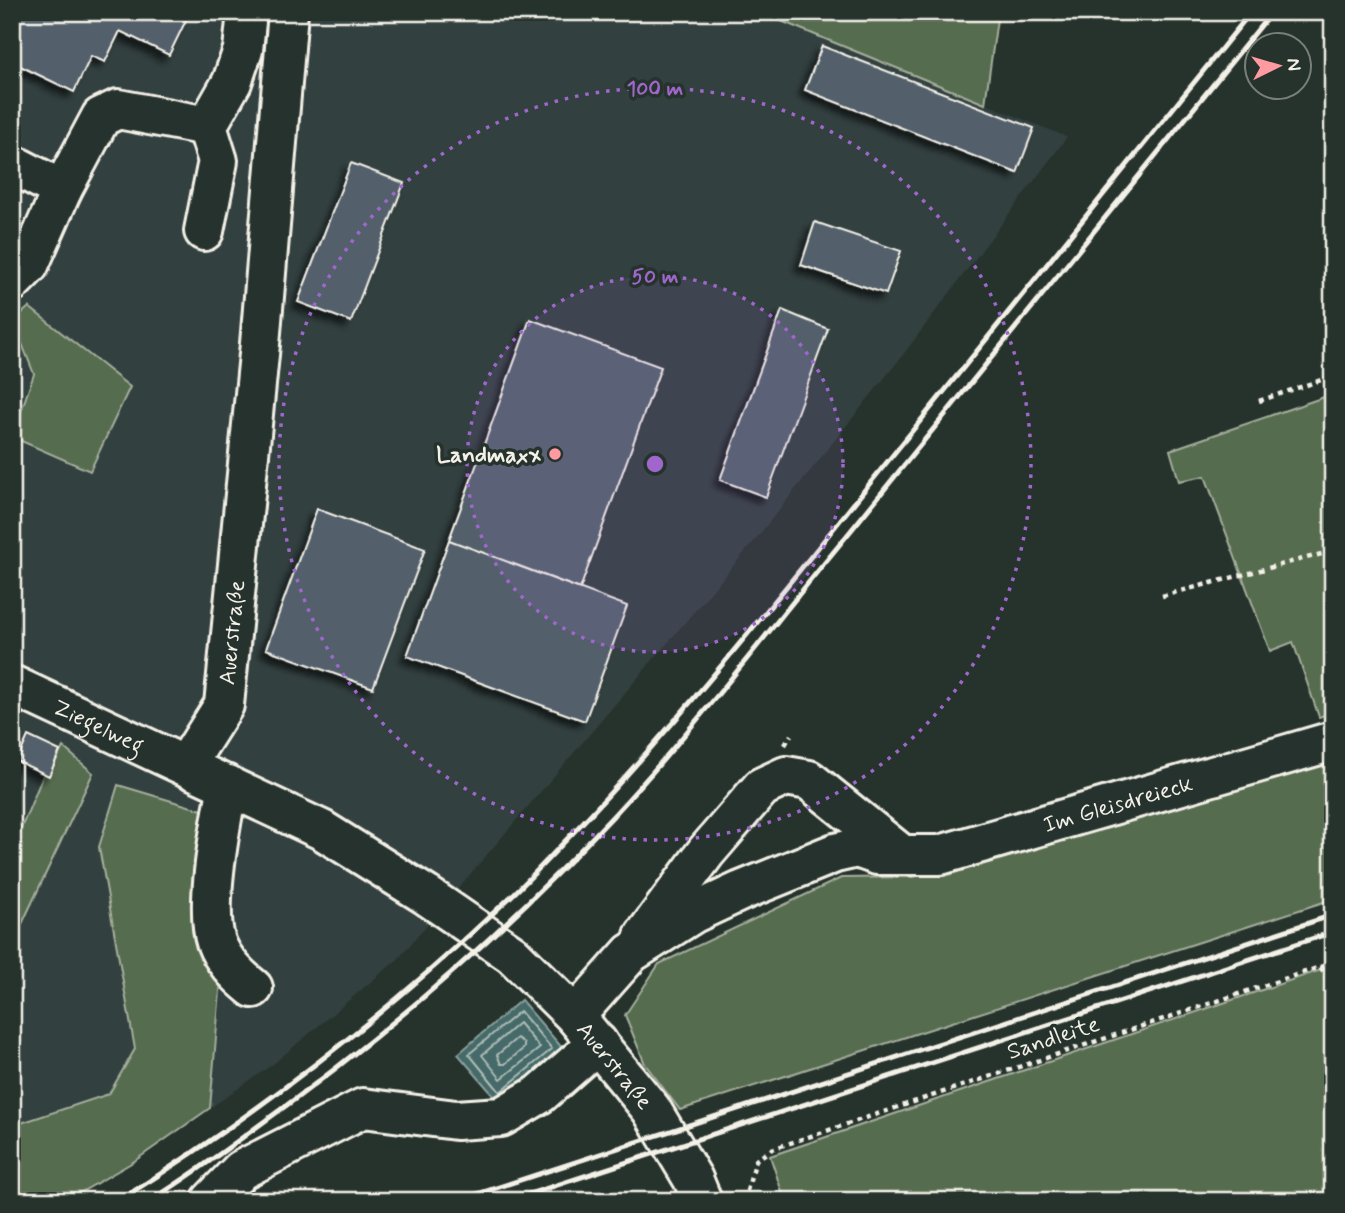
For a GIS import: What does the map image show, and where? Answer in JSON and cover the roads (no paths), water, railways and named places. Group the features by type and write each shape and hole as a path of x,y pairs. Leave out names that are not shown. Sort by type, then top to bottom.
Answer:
{"street":[{"path":"204,230 218,161 206,126 232,82 243,50 247,12"},
{"name":"Auerstraße","path":"288,12 260,344 224,705 186,765 322,830 467,922 512,954 587,1029 651,1109 693,1180 702,1201"},
{"path":"12,282 29,265 62,190 101,117 118,109 206,126"},
{"path":"12,164 62,190"},
{"name":"Ziegelweg","path":"12,685 186,765"},
{"name":"Im Gleisdreieck","path":"631,953 694,913 835,853 858,848 877,855 940,855 1333,741"},
{"name":"Im Gleisdreieck","path":"211,1201 241,1170 363,1108 456,1120 501,1117 540,1094 587,1029 631,953 706,852 762,787 786,776 809,780 901,854"},
{"path":"228,785 220,829 212,913 216,941 236,974 253,988"}],"water":[{"path":"521,1000 563,1049 500,1103 458,1054"}],"railway":[{"path":"118,1201 220,1134 367,1023 460,943 545,862 655,744 737,647 1251,12"},
{"path":"150,1201 205,1165 306,1091 398,1018 530,901 612,817 728,682 1272,12"},
{"path":"456,1201 1333,915"},
{"path":"508,1201 1333,932"}],"place":[{"name":"Landmaxx","path":"555,454"}]}
